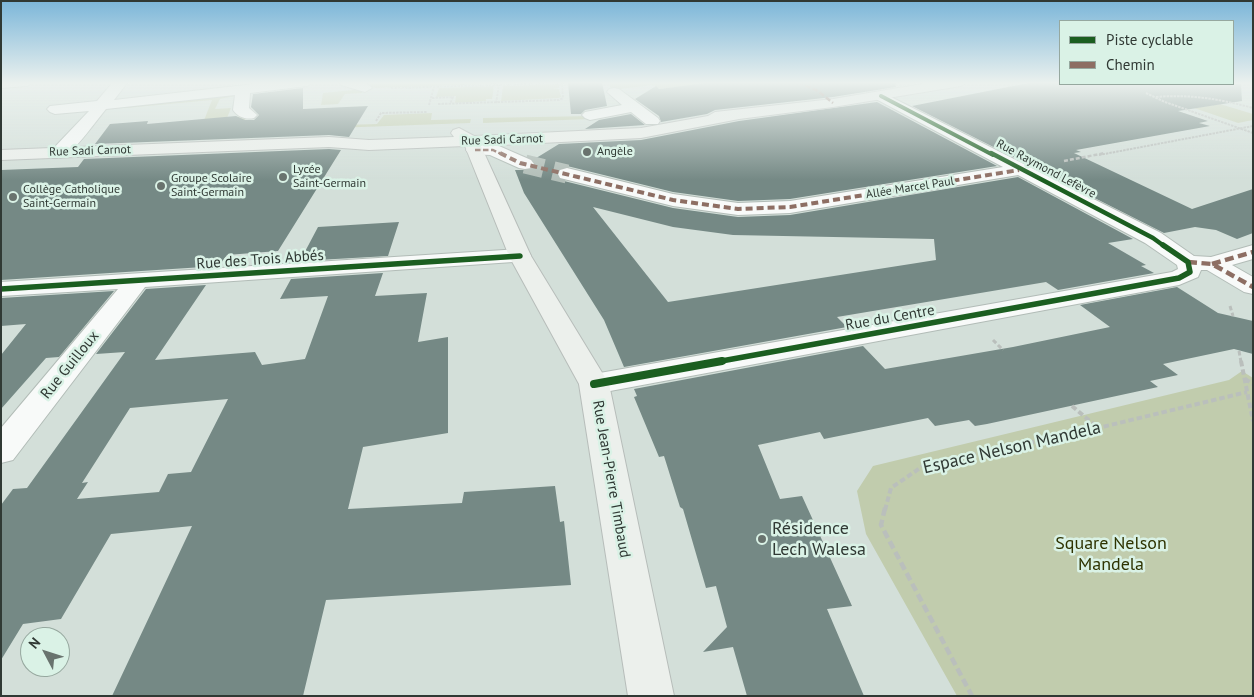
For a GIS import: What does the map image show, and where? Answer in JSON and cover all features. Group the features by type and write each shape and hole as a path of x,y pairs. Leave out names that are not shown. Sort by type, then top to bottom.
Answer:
{"main road":[{"name":"Rue Sadi Carnot","path":"468,141 582,128 744,115"},
{"name":"Rue Sadi Carnot","path":"1,155 329,142 369,145 581,137 679,127 733,116"},
{"name":"Rue Jean-Pierre Timbaud","path":"468,141 520,256 594,384 651,696"}],"street":[{"path":"58,153 95,115"},
{"path":"643,115 652,122"},
{"name":"Rue Raymond Lefèvre","path":"917,115 1153,238 1197,266 1253,287"},
{"path":"468,141 525,164"},
{"name":"Allée Marcel Paul","path":"567,174 673,200 738,209 790,207 1022,169"},
{"name":"Rue du Centre","path":"594,384 1179,278 1197,266 1253,252"},
{"name":"Rue des Trois Abbés","path":"1,289 520,256"},
{"name":"Rue Guilloux","path":"1,451 138,280"}],"path":[{"path":"1202,115 1253,133"},
{"path":"1022,169 1253,126"},
{"path":"1239,351 1253,421"},
{"path":"1244,379 1253,384"},
{"path":"1072,406 1098,428"}],"green space":[{"path":"206,115 228,115 227,118 246,116 245,121 269,127 377,124 384,115 395,115 432,115 431,120 471,119 470,123 199,133"},
{"path":"1213,115 1253,115 1253,120 1238,123"},
{"path":"591,116 591,119 483,123 483,118"},
{"name":"Square Nelson Mandela","path":"1242,371 1253,378 1253,696 957,696 866,534 857,491 873,466 1229,380"}],"building":[{"path":"259,115 363,115 349,137 329,135 95,144 110,124 148,121 147,124 236,116 245,120 254,120"},
{"path":"632,115 645,125 585,129 599,120"},
{"path":"657,115 704,115 661,122"},
{"path":"786,115 900,115 997,166 790,199 738,201 673,192 567,166 559,168 556,175 560,180 673,208 738,217 790,215 1018,177 1133,239 1108,243 1146,265 1141,266 1154,273 1058,290 1046,282 837,317 847,327 624,367 604,320 524,193 515,170 531,170 536,164 533,160 559,144 641,140 739,121","holes":["593,207 673,227 733,235 934,239 936,260 668,302"]},
{"path":"929,115 1189,115 1208,121 1199,123 1210,126 1076,150 1081,152 1074,153 1192,209 1253,189 1253,233 1237,239 1216,230 1195,227 1164,233"},
{"path":"341,150 278,251 227,255 219,266 1,280 1,170 78,167 84,159"},
{"path":"399,222 388,256 300,261 318,227"},
{"path":"383,273 375,296 427,293 418,342 448,337 448,433 363,447 348,509 462,503 464,492 555,486 560,522 564,521 571,585 326,600 303,696 112,696 192,526 111,534 61,619 23,624 1,660 1,505 13,489 27,488 125,352 96,354 146,289 206,285 155,360 255,352 262,365 305,359 328,296 280,299 291,279","holes":["228,399 191,472 168,474 159,492 77,499 88,482 82,483 130,408"]},
{"path":"1177,287 1218,313 1253,321 1253,354 1234,349 1163,364 1178,375 1150,381 1158,387 987,424 975,426 969,420 935,426 928,418 824,439 820,432 758,445 780,499 802,496 852,606 827,609 864,696 747,696 733,647 703,652 727,627 716,586 706,588 683,509 680,507 664,456 659,457 634,397 637,396 634,389 863,346 885,369 1013,347 1110,327 1080,305"},
{"path":"114,291 59,357 46,358 1,409 1,355 26,324 1,326 1,298"}],"tunnel":[{"path":"525,164 567,174"}],"marked path":[{"path":"475,150 493,150 520,163 673,200 738,209 790,207 1019,170"},
{"path":"1212,264 1253,252"},
{"path":"1188,262 1212,264 1253,287"}],"cycle path":[{"path":"594,384 1179,278 1190,272 1188,262 1153,238 916,115"},
{"path":"1,289 520,256"}],"place":[{"name":"Angèle","path":"587,152"},
{"name":"Lycée Saint-Germain","path":"283,177"},
{"name":"Groupe Scolaire Saint-Germain","path":"161,186"},
{"name":"Collège Catholique Saint-Germain","path":"13,197"},
{"name":"Résidence Lech Walesa","path":"762,539"}]}
